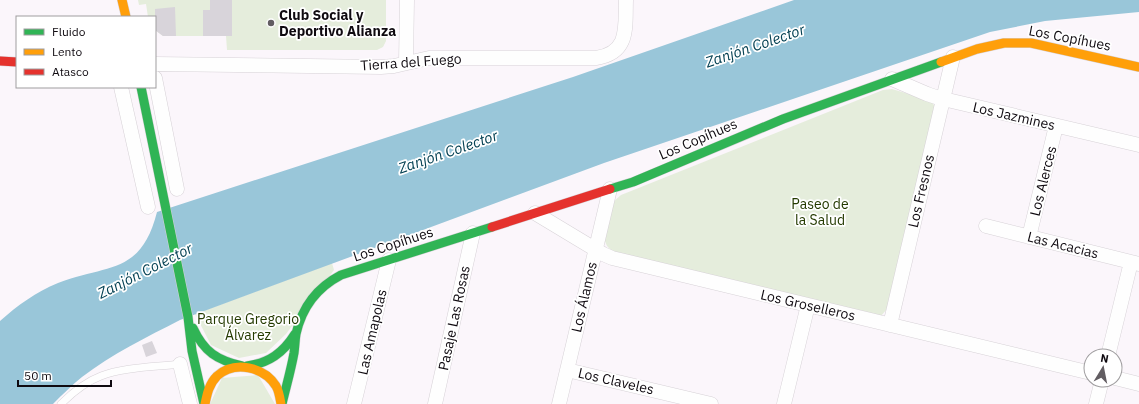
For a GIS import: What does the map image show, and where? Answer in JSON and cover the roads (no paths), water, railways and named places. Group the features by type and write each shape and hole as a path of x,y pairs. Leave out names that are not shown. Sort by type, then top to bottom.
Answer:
{"main road":[{"path":"122,0 126,16"},
{"name":"Los Copíhues","path":"282,404 297,331 305,306 321,287 341,275 644,178 783,119 986,46 1022,43 1049,46 1139,67"},
{"path":"0,62 16,62"},
{"path":"141,88 188,317 192,351 205,404"},
{"path":"188,317 197,338 206,350 224,362 262,371 271,378 279,392 282,404"},
{"name":"Los Copíhues","path":"205,404 207,392 214,379 227,370 261,364 278,356 289,344 297,331"}],"street":[{"path":"406,0 406,63"},
{"name":"Tierra del Fuego","path":"156,64 381,67 394,66 429,58 596,58 607,55 617,49 623,40 625,34 626,0"},
{"name":"Los Fresnos","path":"890,325 953,57"},
{"name":"Los Jazmines","path":"892,79 930,96 1139,145"},
{"path":"156,83 177,189"},
{"path":"121,88 148,207"},
{"name":"Los Alerces","path":"1029,237 1056,126"},
{"name":"Los Álamos","path":"559,404 610,190"},
{"name":"Los Groselleros","path":"535,213 608,256 1083,371"},
{"name":"Las Acacias","path":"986,226 1135,263"},
{"name":"Pasaje Las Rosas","path":"435,404 473,233"},
{"name":"Las Amapolas","path":"354,404 389,260"},
{"path":"1110,348 1135,263"},
{"path":"784,404 808,305"},
{"path":"180,364 190,404"},
{"name":"Los Claveles","path":"567,370 682,401 711,404"},
{"path":"1123,380 1139,384"},
{"path":"1096,404 1100,388"}],"lane":[{"path":"61,404 78,389 101,376 119,371 180,364"}],"water":[{"name":"Zanjón Colector","path":"794,0 1139,0 1139,12 1045,21 990,32 604,163 180,320 105,361 78,380 53,404 0,404 0,321 42,290 76,277 107,269 132,257 142,247 150,232 157,212 573,77"}],"place":[{"name":"Club Social y Deportivo Alianza","path":"271,23"}],"park label":[{"name":"Paseo de la Salud","path":"820,212"},
{"name":"Parque Gregorio Álvarez","path":"248,328"}]}
